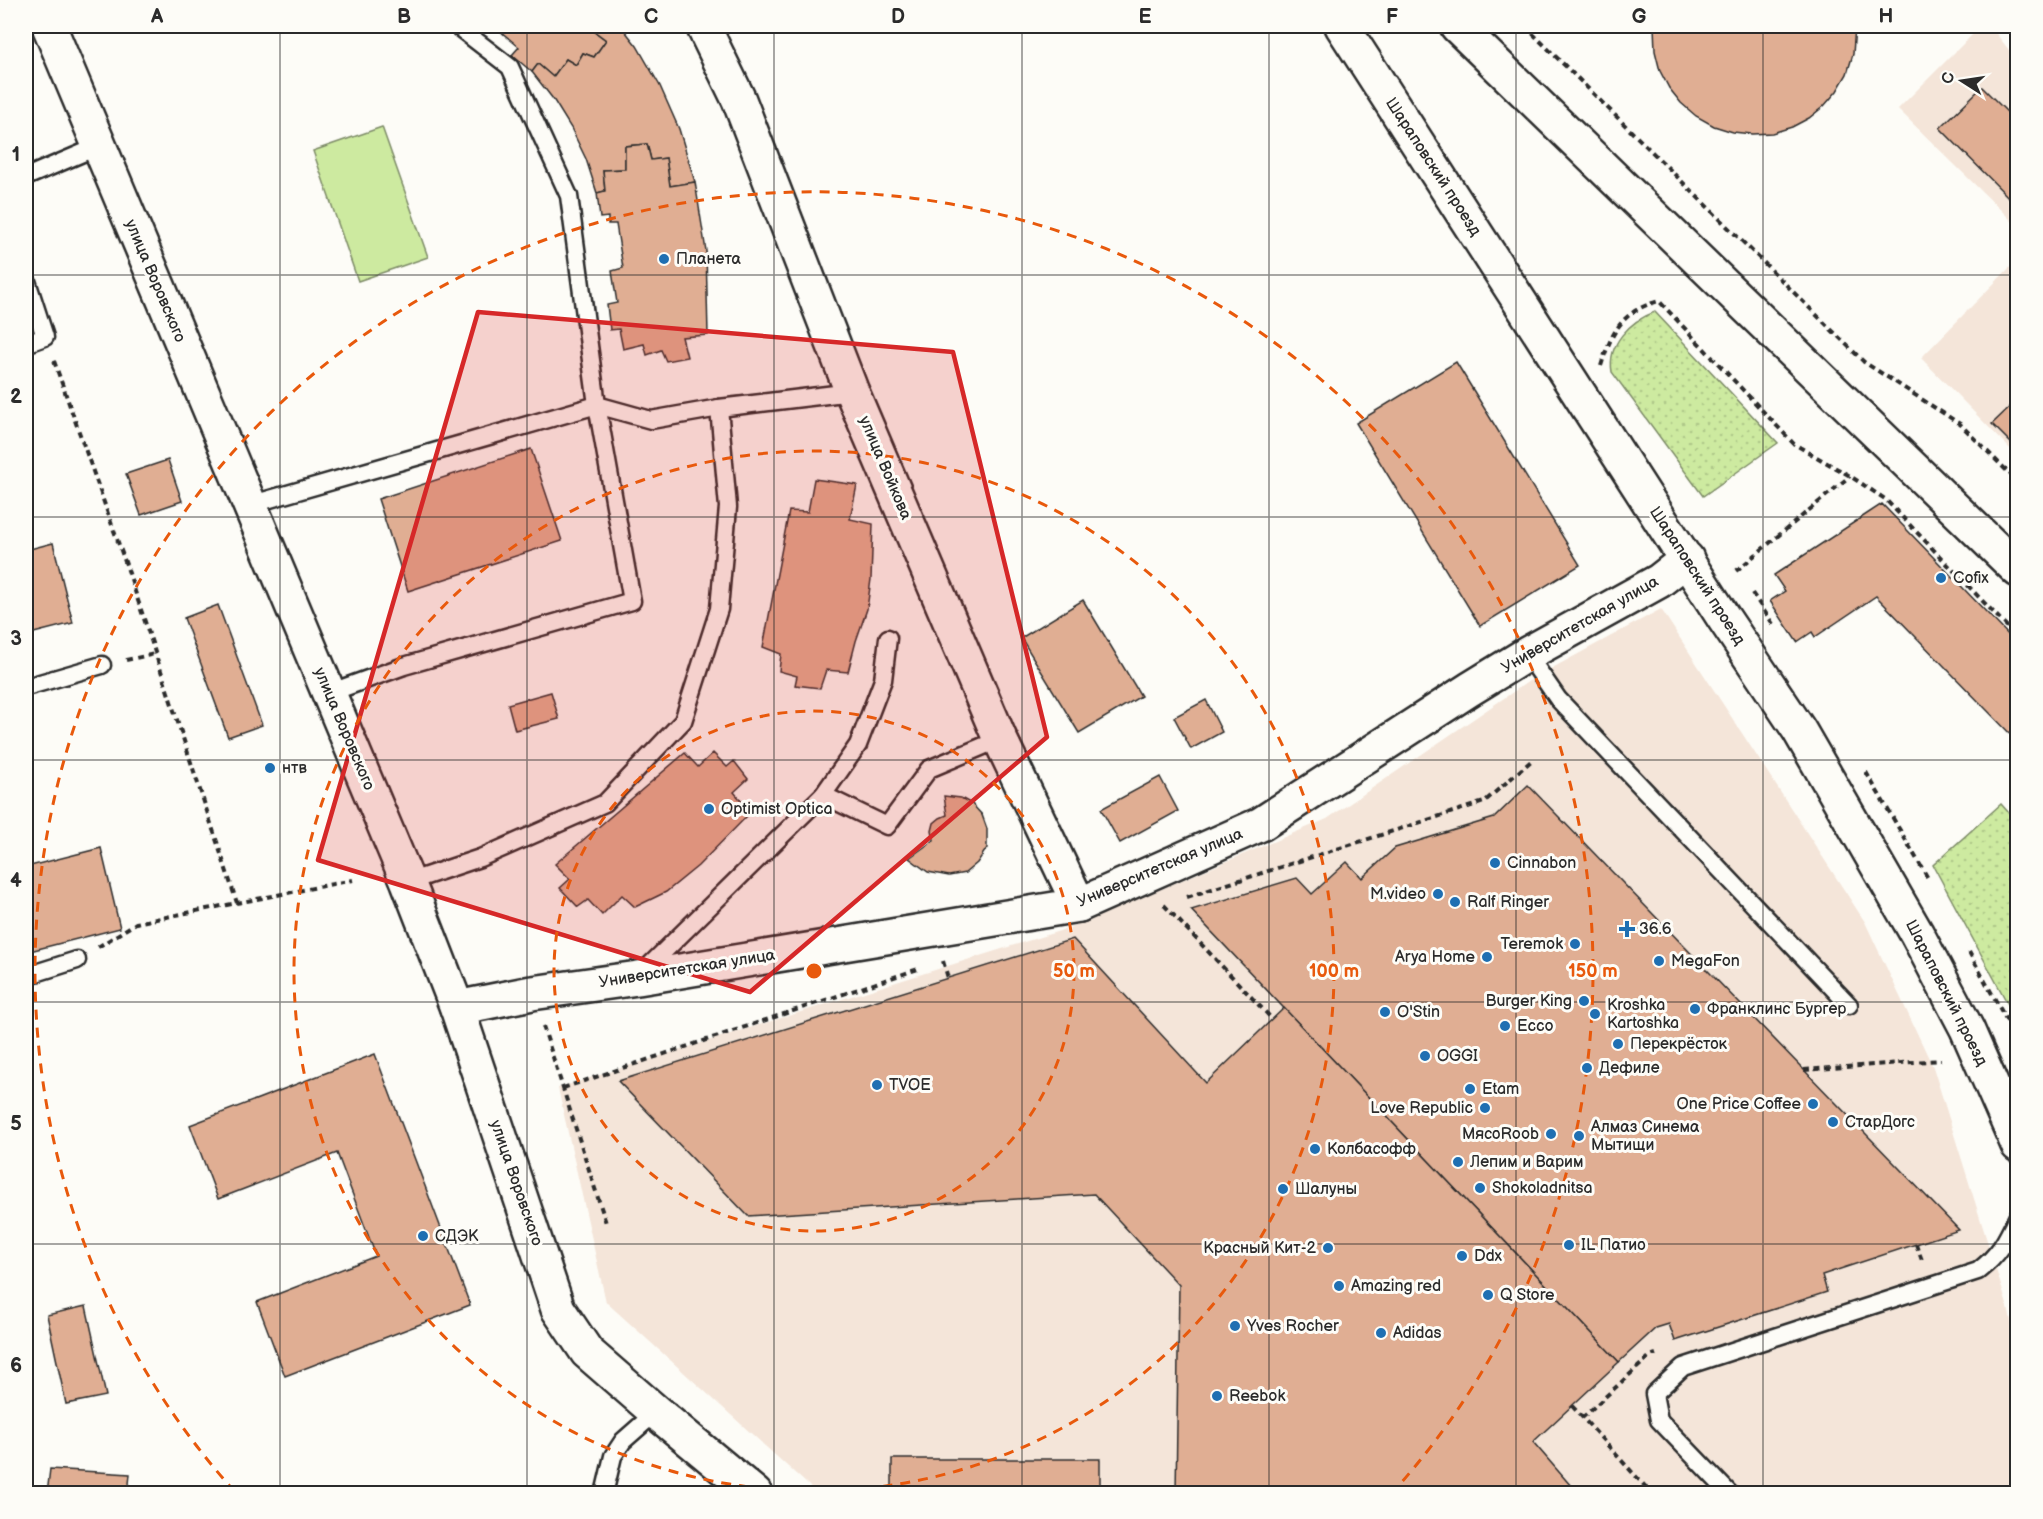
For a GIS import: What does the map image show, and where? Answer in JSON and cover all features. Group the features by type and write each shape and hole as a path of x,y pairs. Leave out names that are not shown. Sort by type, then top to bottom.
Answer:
{"street":[{"name":"улица Воровского","path":"49,26 408,882 457,1008 558,1309 587,1352 756,1494"},
{"name":"улица Войкова","path":"703,26 739,100 852,392 1000,739 1079,905"},
{"name":"Шараповский проезд","path":"1342,26 1799,730 1885,875 1967,1029 2018,1145"},
{"path":"1457,26 2018,570"},
{"name":"Университетская улица","path":"457,1008 532,993 638,978 1079,905 1261,824 1527,654 1659,581 1687,560"}],"lane":[{"path":"329,693 404,666 632,601 597,405 569,196 510,68 457,26"},
{"path":"26,177 99,146"},
{"path":"26,278 45,338 26,344"},
{"path":"249,505 597,405 651,420 720,408 852,392"},
{"path":"408,882 480,858 605,803 682,721 719,609 728,507 720,408"},
{"path":"638,978 824,795 858,745 883,680 888,638"},
{"path":"1527,654 1558,699 1849,1005"},
{"path":"26,687 102,665"},
{"path":"824,795 887,826 929,769 1000,739"},
{"path":"26,976 77,960"},
{"path":"1730,1494 1659,1420 1654,1394 1683,1367 1978,1271 1995,1258 2018,1216"},
{"path":"604,1494 613,1456 623,1441 656,1412"}],"path":[{"path":"1524,26 1863,362 1960,424 2018,482"},
{"path":"1895,31 1908,26"},
{"path":"2008,26 2018,38"},
{"path":"1599,372 1618,325 1642,306 1659,301 1794,444 1885,499 2018,638"},
{"path":"45,338 130,576 237,903"},
{"path":"1736,571 1850,476"},
{"path":"77,960 136,923 353,880"},
{"path":"1164,905 1272,1019"},
{"path":"943,961 948,978"},
{"path":"532,993 606,1223"},
{"path":"1803,1070 1941,1060"},
{"path":"1916,1244 1924,1267"},
{"path":"1572,1406 1652,1494"}],"highlighted area":[{"path":"478,312 953,352 1047,737 750,992 318,860"}],"shaded area":[{"path":"1981,26 1990,26 2017,60 2017,226 1898,109"},
{"path":"2017,260 2017,456 1921,358"},
{"path":"1661,609 1865,922 1933,1067 2008,1308 2017,1345 2017,1493 817,1493 606,1302 558,1088 1066,929 1327,819 1532,679"}],"green space":[{"path":"382,127 428,257 358,281 313,151"},
{"path":"1655,312 1778,443 1703,496 1612,372 1613,352 1622,335 1637,321"},
{"path":"2001,804 2017,822 2017,1021 1933,865"}],"building":[{"path":"494,26 593,26 590,28 606,40 594,57 583,53 576,65 566,59 553,77 538,64 532,72 512,55 519,47"},
{"path":"593,26 621,26 637,46 660,86 679,129 695,182 670,186 666,158 651,160 647,144 625,146 625,169 603,170 605,191 597,193 586,159 571,128 553,99 532,72 538,64 553,77 566,59 576,65 583,53 594,57 606,40 590,28"},
{"path":"1654,26 1829,26 1829,28 1855,26 1853,54 1847,74 1837,91 1824,106 1809,118 1792,127 1772,133 1752,134 1733,132 1714,126 1696,116 1681,103 1669,88 1660,71 1655,51"},
{"path":"1982,87 2018,123 2018,207 1940,128"},
{"name":"Планета","path":"647,144 651,160 666,158 670,186 695,182 706,251 708,335 682,337 687,357 666,361 661,350 647,355 644,344 623,349 619,329 610,330 607,305 617,303 612,271 623,268 616,224 608,224 608,217 600,218 597,193 605,191 603,170 625,169 625,146"},
{"path":"1456,362 1580,565 1480,626 1356,423"},
{"path":"2018,399 2018,450 1992,424"},
{"path":"531,449 562,541 408,591 378,499"},
{"path":"168,460 182,501 141,515 126,474"},
{"path":"814,479 857,485 850,519 873,524 871,579 867,609 848,672 826,670 820,688 795,685 797,676 779,671 781,654 763,647 789,511 808,512"},
{"path":"1882,504 2018,645 2018,742 1876,596 1815,637 1812,632 1797,642 1770,601 1785,591 1774,575"},
{"path":"53,543 73,623 26,635 26,550"},
{"path":"1083,600 1141,696 1079,733 1021,638"},
{"path":"218,605 262,725 228,737 184,618"},
{"path":"551,692 559,719 515,730 508,704"},
{"path":"1206,700 1222,732 1191,749 1174,717"},
{"path":"685,753 698,767 713,753 727,767 734,761 748,779 734,792 751,812 698,866 666,892 635,907 622,895 602,915 588,900 578,907 560,888 570,879 555,864"},
{"path":"1160,777 1178,811 1120,843 1101,809"},
{"path":"1528,785 1959,1230 1822,1275 1827,1292 1675,1341 1669,1324 1656,1328 1619,1362 1191,910 1297,878 1312,894 1347,862 1362,878 1395,848 1494,818"},
{"path":"944,796 961,798 972,804 982,815 987,829 987,848 977,863 965,873 949,876 928,872 909,858 934,840 932,831 934,823 947,815"},
{"path":"101,848 120,928 26,952 26,867"},
{"name":"Красный Кит-2","path":"1073,939 1206,1083 1284,1008 1619,1362 1533,1442 1578,1494 1176,1494 1179,1285 1094,1194 748,1216 618,1081"},
{"path":"375,1054 470,1305 285,1376 257,1302 376,1256 337,1153 218,1199 190,1125"},
{"path":"86,1306 106,1396 66,1404 47,1315"},
{"path":"892,1459 1100,1459 1100,1494 892,1494"},
{"path":"50,1469 130,1474 128,1494 47,1494"}],"place":[{"name":"Планета","path":"664,259"},
{"name":"Cofix","path":"1941,578"},
{"name":"нтв","path":"270,768"},
{"name":"Optimist Optica","path":"709,809"},
{"name":"Cinnabon","path":"1495,863"},
{"name":"M.video","path":"1438,894"},
{"name":"Ralf Ringer","path":"1455,902"},
{"name":"36.6","path":"1627,929"},
{"name":"Teremok","path":"1575,944"},
{"name":"Arya Home","path":"1487,957"},
{"name":"MegaFon","path":"1659,961"},
{"name":"Burger King","path":"1584,1001"},
{"name":"Франклинс Бургер","path":"1695,1009"},
{"name":"O'Stin","path":"1385,1012"},
{"name":"Kroshka Kartoshka","path":"1595,1014"},
{"name":"Ecco","path":"1505,1026"},
{"name":"Перекрёсток","path":"1618,1044"},
{"name":"OGGI","path":"1425,1056"},
{"name":"Дефиле","path":"1587,1068"},
{"name":"TVOE","path":"877,1085"},
{"name":"Etam","path":"1470,1089"},
{"name":"One Price Coffee","path":"1813,1104"},
{"name":"Love Republic","path":"1485,1108"},
{"name":"СтарДогс","path":"1833,1122"},
{"name":"МясоRoob","path":"1551,1134"},
{"name":"Алмаз Синема Мытищи","path":"1579,1136"},
{"name":"Колбасофф","path":"1315,1149"},
{"name":"Лепим и Варим","path":"1458,1162"},
{"name":"Shokoladnitsa","path":"1480,1188"},
{"name":"Шалуны","path":"1283,1189"},
{"name":"СДЭК","path":"423,1236"},
{"name":"IL Патио","path":"1569,1245"},
{"name":"Красный Кит-2","path":"1328,1248"},
{"name":"Ddx","path":"1462,1256"},
{"name":"Amazing red","path":"1339,1286"},
{"name":"Q Store","path":"1488,1295"},
{"name":"Yves Rocher","path":"1235,1326"},
{"name":"Adidas","path":"1381,1333"},
{"name":"Reebok","path":"1217,1396"}]}
